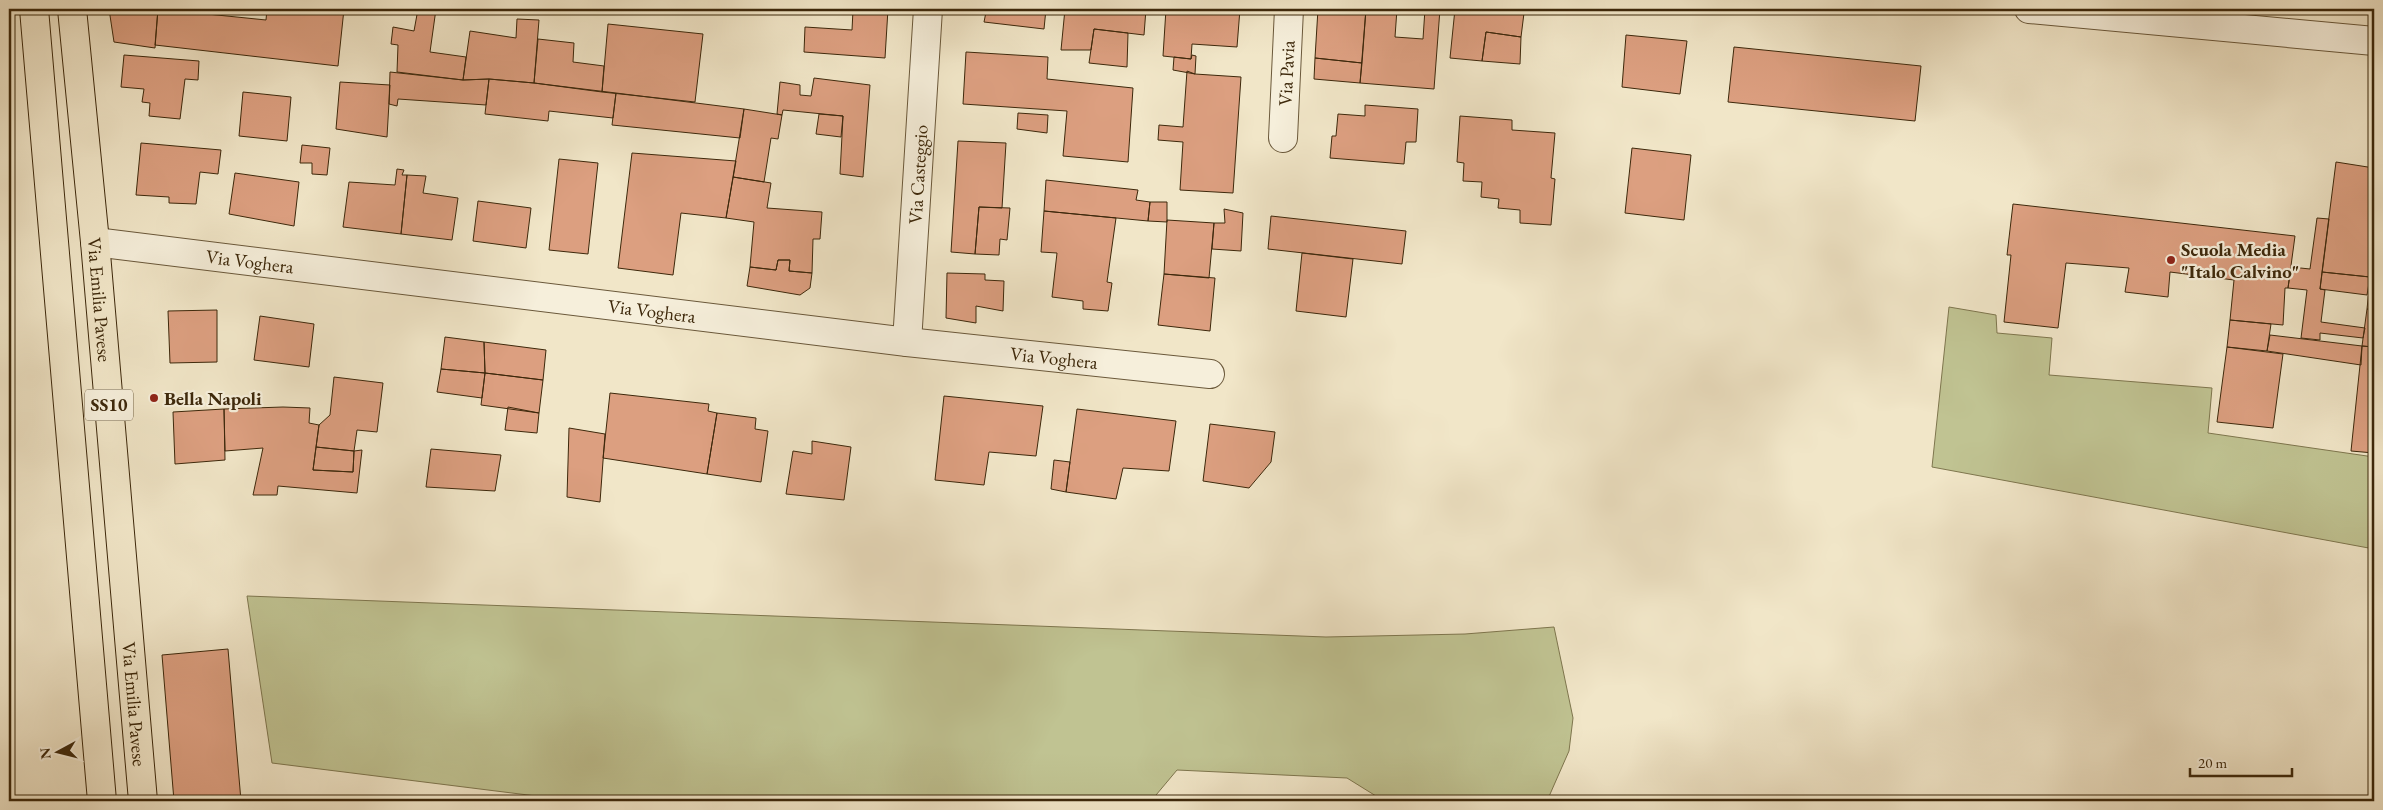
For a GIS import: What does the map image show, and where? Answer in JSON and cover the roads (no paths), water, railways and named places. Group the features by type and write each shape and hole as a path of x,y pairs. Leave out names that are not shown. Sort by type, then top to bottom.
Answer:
{"main road":[{"name":"SS10","path":"34,9 102,801"},
{"name":"Via Emilia Pavese","path":"72,9 95,242 142,801"}],"street":[{"name":"Via Casteggio","path":"907,342 928,9"},
{"name":"Via Pavia","path":"1282,138 1288,9"},
{"path":"2030,9 2096,12 2374,41"},
{"name":"Via Voghera","path":"95,242 907,342 1210,374"}],"place":[{"name":"Scuola Media \"Italo Calvino\"","path":"2171,260"},
{"name":"Bella Napoli","path":"154,398"}]}
